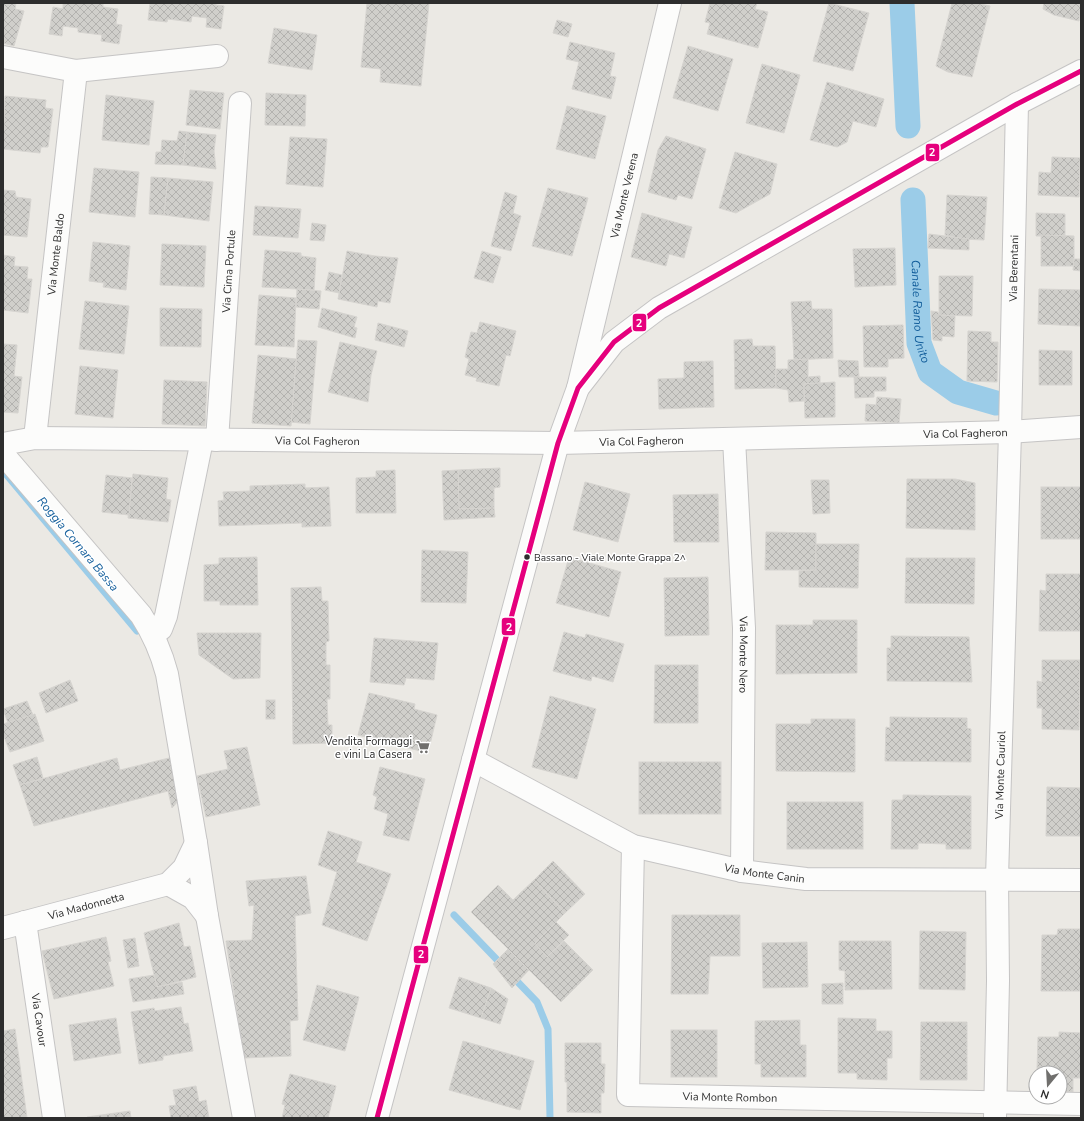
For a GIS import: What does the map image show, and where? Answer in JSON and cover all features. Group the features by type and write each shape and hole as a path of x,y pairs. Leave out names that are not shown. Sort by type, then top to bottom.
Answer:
{"street":[{"name":"Via Monte Verena","path":"578,388 670,3"},
{"path":"3,58 76,70 216,56"},
{"name":"Via Monte Baldo","path":"35,438 76,70"},
{"path":"377,1118 558,443 578,388 614,342 658,308 1016,104 1081,71"},
{"name":"Via Cima Portule","path":"210,440 240,103"},
{"name":"Via Berentani","path":"1010,432 1016,104"},
{"name":"Via Col Fagheron","path":"3,444 35,438 558,443 1010,432 1081,427"},
{"name":"Via Monte Cauriol","path":"995,1110 998,981 997,878 1010,432"},
{"name":"Via Monte Nero","path":"734,439 744,628 742,871"},
{"path":"153,634 161,629 166,616 210,440"},
{"path":"3,454 141,615 153,634 167,674 207,916 244,1118"},
{"name":"Via Monte Canin","path":"473,760 633,846 742,871 806,879 997,878 1081,880"},
{"path":"196,843 184,868 168,884 193,898 207,916"},
{"name":"Via Monte Rombon","path":"633,846 628,1095 995,1110 1081,1104"},
{"name":"Via Madonnetta","path":"3,928 168,884"},
{"name":"Via Cavour","path":"25,922 54,1118"}],"building":[{"path":"3,3 16,3 15,9 24,11 14,46 3,43"},
{"path":"63,3 103,3 103,7 118,9 116,24 122,25 119,44 101,41 102,35 78,32 78,28 63,26 62,36 49,34 53,7 63,9"},
{"path":"150,3 216,3 216,5 224,6 221,29 206,27 207,18 192,16 191,22 168,19 167,22 148,20"},
{"path":"367,3 429,3 421,86 380,82 381,69 361,67"},
{"path":"710,3 757,3 755,9 768,12 758,48 707,34 710,23 705,22"},
{"path":"829,3 869,13 853,71 813,61"},
{"path":"952,3 976,3 990,6 972,77 948,72 936,66"},
{"path":"1044,3 1081,3 1079,21 1054,15 1043,9"},
{"path":"557,20 572,24 568,37 553,33"},
{"path":"274,28 317,35 312,70 268,63"},
{"path":"570,42 615,53 610,76 616,77 611,99 572,89 579,62 566,59"},
{"path":"688,46 733,59 718,111 673,98"},
{"path":"762,64 800,75 784,133 746,123"},
{"path":"827,82 884,99 876,127 853,121 847,142 837,147 810,140"},
{"path":"190,90 224,93 220,129 186,125"},
{"path":"266,93 306,95 305,126 265,125"},
{"path":"106,95 154,101 149,145 102,140"},
{"path":"5,96 46,100 45,108 53,109 48,147 41,147 40,153 3,149"},
{"path":"567,106 606,116 595,159 556,149"},
{"path":"179,131 187,132 183,165 155,164 156,152 161,152 162,140 177,141"},
{"path":"187,132 216,135 214,151 216,169 183,165"},
{"path":"666,136 706,149 692,199 678,195 676,200 648,192 658,150"},
{"path":"290,137 327,139 323,187 286,184"},
{"path":"735,152 777,164 770,194 736,213 719,208"},
{"path":"1052,157 1080,158 1079,197 1038,195 1039,172 1051,173"},
{"path":"94,168 139,172 135,217 89,212"},
{"path":"151,177 168,178 164,215 149,214"},
{"path":"168,178 213,182 209,221 164,215"},
{"path":"548,188 588,198 572,256 532,246"},
{"path":"3,190 15,191 16,197 31,199 27,237 3,235"},
{"path":"505,192 517,196 513,213 521,216 511,251 491,246"},
{"path":"947,195 987,197 984,240 962,239 945,235"},
{"path":"255,206 301,209 298,238 253,235"},
{"path":"642,213 692,227 684,258 669,254 666,266 631,257"},
{"path":"1036,213 1065,214 1065,236 1036,236"},
{"path":"312,223 326,225 324,241 310,240"},
{"path":"929,234 969,239 969,250 928,248"},
{"path":"1041,235 1074,236 1074,266 1041,266"},
{"path":"93,242 130,246 126,290 103,287 104,283 89,281"},
{"path":"162,244 206,246 204,287 160,285"},
{"path":"895,248 896,285 855,287 853,249"},
{"path":"265,250 301,253 301,256 316,258 314,290 262,287"},
{"path":"347,251 398,258 390,303 378,301 377,307 338,299"},
{"path":"482,251 501,257 493,283 474,278"},
{"path":"3,255 15,257 14,266 28,267 27,279 32,279 28,313 3,310"},
{"path":"1074,259 1081,259 1081,271 1073,270"},
{"path":"329,272 342,275 339,293 325,290"},
{"path":"939,276 973,276 972,316 939,315"},
{"path":"297,289 321,291 319,309 296,307"},
{"path":"1039,289 1081,290 1080,326 1038,324"},
{"path":"259,295 296,298 294,347 255,345"},
{"path":"85,301 129,306 124,354 79,349"},
{"path":"811,301 812,309 832,309 833,358 794,360 791,302"},
{"path":"160,308 202,309 201,347 160,346"},
{"path":"322,308 357,317 354,327 357,328 355,338 318,327"},
{"path":"931,311 938,312 939,315 955,316 954,337 942,336 942,341 933,340"},
{"path":"480,322 516,331 510,356 506,355 499,386 476,381 477,378 465,375 469,359 465,357 471,332 477,333"},
{"path":"378,323 408,331 404,347 375,340"},
{"path":"903,325 904,358 888,359 888,367 864,367 863,326"},
{"path":"968,331 991,332 991,342 998,342 997,382 967,381"},
{"path":"752,339 753,346 775,346 776,388 735,389 734,340"},
{"path":"298,340 317,341 310,424 291,422"},
{"path":"340,342 377,351 371,375 368,402 328,392"},
{"path":"3,344 17,345 14,376 22,377 18,413 3,412"},
{"path":"1039,350 1072,351 1072,385 1039,385"},
{"path":"258,355 296,359 291,426 252,423"},
{"path":"808,359 808,377 820,376 820,383 804,384 804,401 789,402 788,390 776,388 776,369 788,369 788,360"},
{"path":"838,360 858,361 859,377 839,377"},
{"path":"713,361 714,407 659,409 658,379 684,378 684,362"},
{"path":"80,366 118,370 113,418 75,414"},
{"path":"854,377 886,377 886,391 874,391 874,397 855,398"},
{"path":"164,380 207,382 205,426 162,424"},
{"path":"835,382 835,417 805,418 804,384"},
{"path":"877,397 901,399 899,423 865,421 866,404 876,405"},
{"path":"500,468 500,487 494,488 494,508 459,509 458,470"},
{"path":"395,470 396,513 356,513 356,478 376,477 376,471"},
{"path":"458,470 459,509 494,508 495,517 444,520 442,471"},
{"path":"133,474 168,478 166,499 171,500 168,522 128,518"},
{"path":"106,475 132,478 129,515 102,512"},
{"path":"907,479 955,479 975,483 975,530 906,528"},
{"path":"811,480 829,480 830,513 813,514"},
{"path":"585,482 630,494 618,542 573,530"},
{"path":"305,484 305,488 329,487 331,526 302,527 302,523 219,526 218,501 224,500 223,492 250,491 250,486"},
{"path":"1041,487 1081,487 1081,539 1041,539"},
{"path":"718,494 719,542 674,542 673,495"},
{"path":"766,532 816,533 816,570 765,570"},
{"path":"816,544 859,544 858,588 799,587 799,571 816,570"},
{"path":"422,550 468,552 466,603 421,602"},
{"path":"257,557 258,605 220,605 220,601 204,601 204,565 219,564 219,558"},
{"path":"569,557 621,572 609,617 556,603"},
{"path":"906,558 975,558 974,604 905,603"},
{"path":"1046,574 1081,574 1081,631 1039,631 1040,590 1046,591"},
{"path":"708,577 709,635 665,636 664,578"},
{"path":"321,587 322,601 328,601 329,641 326,642 326,665 330,665 330,699 327,699 328,725 332,725 332,743 293,744 291,588"},
{"path":"813,620 857,620 857,673 776,674 776,625 813,625"},
{"path":"564,632 585,638 586,634 624,644 613,682 592,676 591,681 553,671"},
{"path":"197,633 261,633 260,678 233,679 199,655"},
{"path":"891,636 969,637 972,682 887,681 887,648 891,648"},
{"path":"374,638 438,643 434,680 406,678 404,685 370,682"},
{"path":"1042,660 1080,660 1079,730 1042,729 1042,708 1037,708 1037,681 1042,682"},
{"path":"655,665 698,665 698,723 654,723"},
{"path":"70,680 78,701 46,713 39,693"},
{"path":"369,693 415,704 414,709 437,715 428,753 358,735"},
{"path":"550,696 596,709 577,779 532,767"},
{"path":"266,700 275,700 275,719 266,719"},
{"path":"27,701 33,715 8,723 3,709"},
{"path":"35,714 44,741 10,752 3,734 3,724"},
{"path":"890,717 967,718 967,728 971,729 971,762 885,761 886,727 890,728"},
{"path":"811,719 855,719 855,772 776,771 776,724 811,724"},
{"path":"247,747 260,805 206,817 197,776 228,769 224,751"},
{"path":"37,757 43,778 20,785 13,765"},
{"path":"173,757 179,800 172,808 168,791 34,826 20,785 117,758 120,770"},
{"path":"639,762 721,762 721,814 639,814"},
{"path":"380,767 425,779 409,841 383,835 388,814 374,809 377,797 373,795"},
{"path":"1047,787 1081,788 1081,836 1046,836"},
{"path":"903,795 971,796 971,849 946,849 946,844 918,843 918,849 891,849 892,800 903,800"},
{"path":"787,802 863,802 863,849 787,849"},
{"path":"328,831 362,842 356,862 391,874 367,941 322,925 337,872 318,865"},
{"path":"553,861 585,894 565,913 534,880"},
{"path":"306,876 311,913 295,916 298,1020 290,1021 291,1056 244,1058 226,941 252,940 254,905 249,906 246,881"},
{"path":"534,880 565,913 535,943 547,957 564,941 593,970 561,1002 471,912 498,885 513,900"},
{"path":"672,915 740,915 740,956 710,956 708,994 671,994"},
{"path":"556,922 569,935 547,957 535,943"},
{"path":"179,923 184,947 190,946 196,977 157,987 144,933"},
{"path":"1058,929 1081,929 1081,991 1041,991 1042,935 1057,935"},
{"path":"920,931 966,932 965,990 919,989"},
{"path":"106,937 111,961 108,962 114,986 54,999 42,951"},
{"path":"135,938 139,966 128,968 123,940"},
{"path":"839,941 891,941 892,989 845,990 845,971 839,970"},
{"path":"807,942 808,987 763,988 762,943"},
{"path":"508,949 529,970 512,988 493,964"},
{"path":"154,975 157,987 182,982 184,994 133,1002 129,979"},
{"path":"459,977 491,988 481,1018 449,1008"},
{"path":"843,983 843,1004 822,1004 822,984"},
{"path":"317,985 359,997 345,1051 303,1040"},
{"path":"491,988 508,999 500,1024 481,1018"},
{"path":"181,1007 184,1024 188,1023 193,1051 163,1056 163,1060 139,1064 131,1012 154,1008 155,1011"},
{"path":"116,1018 121,1053 74,1061 69,1025"},
{"path":"838,1018 876,1019 876,1031 892,1031 892,1058 887,1058 887,1080 857,1079 857,1073 838,1073"},
{"path":"800,1020 800,1045 806,1045 806,1077 761,1077 761,1064 755,1064 755,1021"},
{"path":"921,1022 967,1022 967,1080 920,1080"},
{"path":"15,1029 27,1118 3,1118 3,1031"},
{"path":"671,1030 717,1030 717,1077 671,1077"},
{"path":"1059,1032 1081,1033 1081,1078 1073,1078 1073,1092 1068,1092 1068,1065 1037,1065 1038,1037 1059,1037"},
{"path":"463,1041 534,1061 520,1110 449,1090"},
{"path":"565,1043 601,1043 601,1064 605,1064 604,1093 601,1093 601,1113 567,1112"},
{"path":"290,1074 336,1086 328,1118 282,1118 285,1105 282,1104"},
{"path":"196,1086 199,1102 206,1100 209,1118 171,1118 169,1106 176,1105 173,1090"},
{"path":"130,1111 131,1118 87,1118 87,1117"}],"waterway":[{"name":"Canale Ramo Unito","path":"902,3 908,126"},
{"name":"Canale Ramo Unito","path":"913,200 919,343 930,372 958,392 996,403"},
{"name":"Roggia Cornara Bassa","path":"5,473 137,631"},
{"name":"Roggia Cornara Bassa","path":"454,915 503,966"},
{"name":"Roggia Cornara Bassa","path":"512,976 537,1002 548,1029 550,1118"}],"transit line":[{"name":"2","path":"377,1118 558,443 578,388 614,342 659,308 1017,104 1081,71"}],"place":[{"name":"Bassano - Viale Monte Grappa 2^","path":"527,557"},
{"name":"Vendita Formaggi e vini La Casera","path":"423,747"}]}
